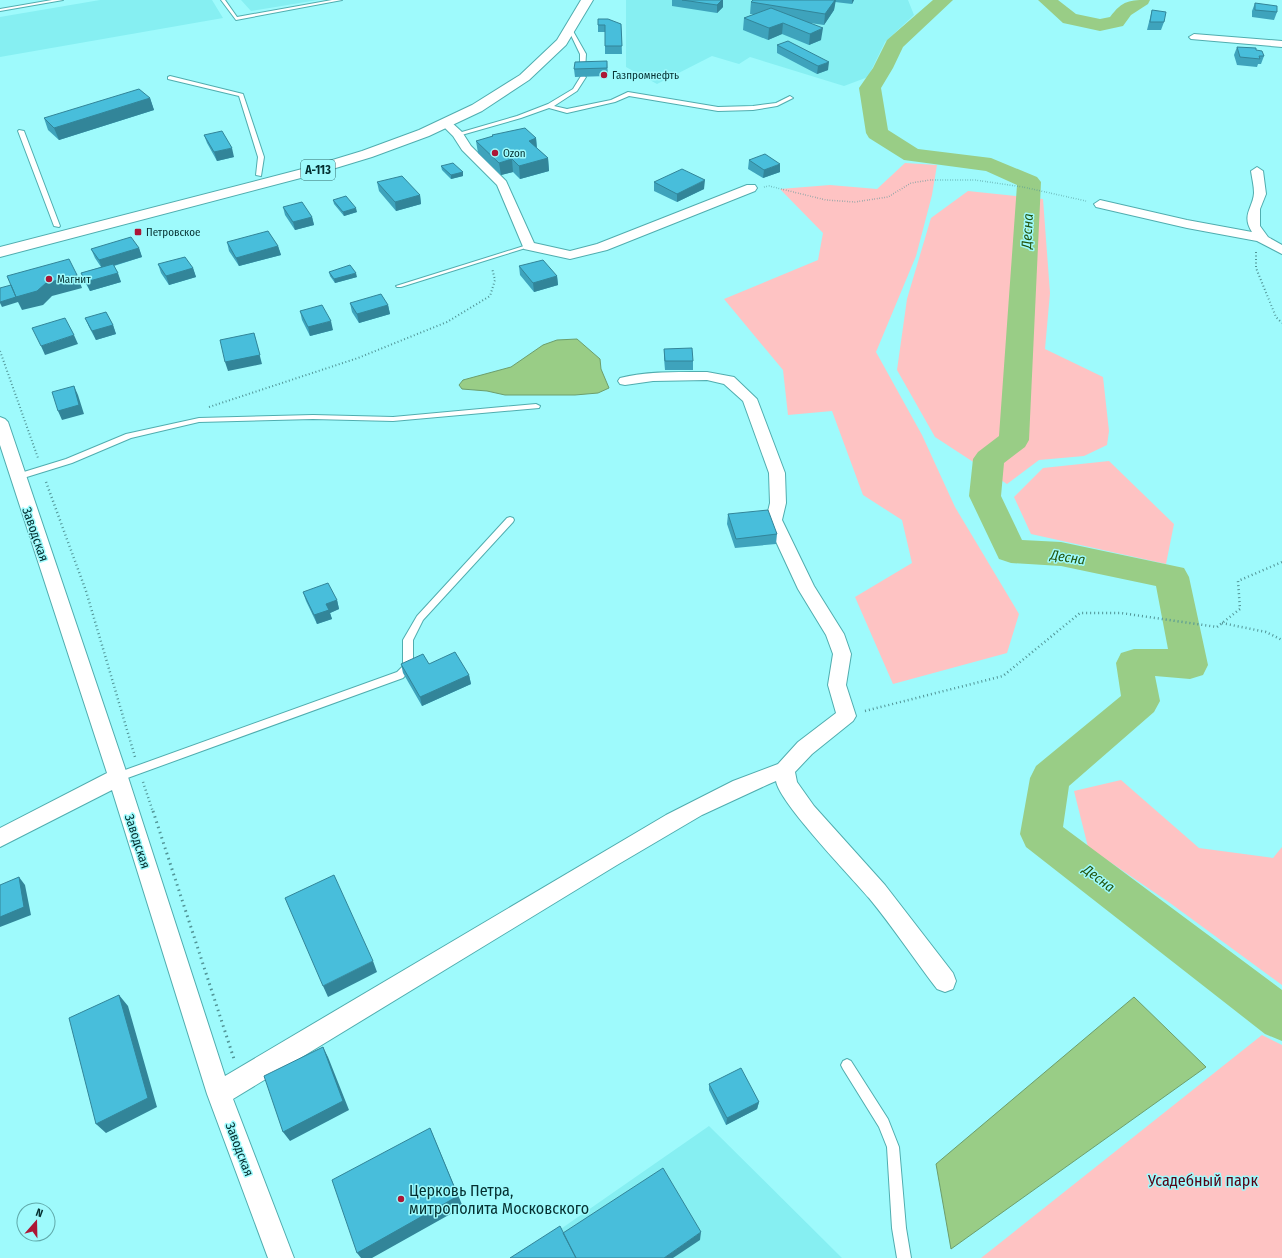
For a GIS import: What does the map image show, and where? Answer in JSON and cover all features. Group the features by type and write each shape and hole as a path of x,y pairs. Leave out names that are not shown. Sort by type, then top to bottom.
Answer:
{"highway":[{"name":"А-113","path":"0,240 260,176 332,156 391,136 479,94 519,68 544,45 561,23 571,0"},
{"name":"А-113","path":"0,252 333,166 402,142 446,124 520,81 548,58 571,32 580,17 587,0"}],"street":[{"path":"1194,37 1282,44"},
{"path":"446,124 458,134 466,148 502,184 529,246 570,255 602,247 751,188"},
{"path":"1257,171 1260,194 1254,209 1254,226 1261,238"},
{"path":"1100,204 1187,224 1261,238 1280,250"},
{"path":"219,1094 662,828 757,779 785,770 805,748 846,716 837,685 842,654 835,634 806,589 786,550 774,520 778,503 777,473 750,399 730,380 707,376 653,377 626,381"},
{"name":"Заводская","path":"0,422 17,477 118,777 219,1094 281,1258"},
{"path":"785,770 787,785 807,812 877,892 946,981"},
{"path":"0,838 118,777"}],"lane":[{"path":"0,10 61,0"},
{"path":"223,0 236,19 340,0"},
{"path":"571,32 583,54 583,69"},
{"path":"458,134 534,112 548,106 576,89 583,77"},
{"path":"170,78 241,96 261,157 260,176"},
{"path":"548,106 567,111 613,101 628,94 718,109 759,107 777,104 790,98"},
{"path":"21,131 57,226"},
{"path":"399,286 529,246"},
{"path":"17,477 69,461 129,436 199,420 312,417 393,419 536,406"},
{"path":"118,777 400,675 408,667 408,640 420,618 510,520"},
{"path":"846,1065 884,1123 893,1147 899,1228 904,1258"}],"path":[{"path":"751,188 769,186 825,202 851,203 886,198 910,184 950,180 993,183 1048,191 1100,204"},
{"path":"1280,250 1256,251 1256,268 1276,317 1282,323"},
{"path":"207,408 358,358 447,322 490,296 495,280 491,265 503,255"},
{"path":"0,351 38,458"},
{"path":"846,716 1003,676 1080,613 1121,613 1217,626 1240,609 1238,580 1282,562"},
{"path":"1222,623 1266,632 1282,640"}],"shaded area":[{"path":"100,0 212,0 223,18 0,57 0,17"},
{"path":"241,0 318,0 251,11"},
{"path":"626,0 908,0 914,15 885,42 868,77 844,86 750,57 739,64 712,56 657,84 626,67"},
{"path":"577,339 600,359 601,369 609,388 598,393 575,395 505,395 487,391 462,389 459,385 463,380 511,367 543,345 557,340"},
{"path":"1134,997 1206,1067 951,1249 936,1164"},
{"path":"709,1126 842,1258 519,1258"}],"green space":[{"path":"905,163 937,165 932,195 916,256 876,352 922,435 955,507 1019,614 1007,653 893,684 855,597 912,563 902,520 863,495 832,411 788,415 783,370 724,299 818,260 823,233 780,189 830,185 877,189"},
{"path":"968,191 1043,199 1050,293 1045,349 1103,377 1109,431 1107,445 1084,456 1039,460 1007,484 935,437 897,370 907,299 931,218"},
{"path":"1109,461 1174,524 1166,564 1031,534 1014,497 1043,468"},
{"path":"1121,780 1199,848 1273,858 1282,847 1282,985 1170,903 1088,847 1074,791"},
{"name":"Усадебный парк","path":"1262,1035 1282,1045 1282,1258 981,1258"}],"building":[{"path":"682,0 722,0 717,5"},
{"path":"753,0 835,0 825,14 751,2"},
{"path":"1255,3 1277,6 1277,12 1255,10"},
{"path":"771,8 823,28 810,34 783,23 769,28 744,18"},
{"path":"1152,10 1166,12 1164,22 1150,22"},
{"path":"598,19 608,19 621,24 622,46 605,46 605,25 598,25"},
{"path":"788,41 829,62 818,66 777,45"},
{"path":"1237,47 1256,48 1256,50 1262,51 1264,56 1259,56 1260,59 1240,57"},
{"path":"607,61 607,68 574,69 575,62"},
{"path":"139,89 150,98 54,128 44,118"},
{"path":"525,128 536,138 529,141 548,158 519,166 512,159 499,163 476,141 493,136 492,135"},
{"path":"222,131 232,148 214,152 204,135"},
{"path":"765,154 780,164 764,170 749,160"},
{"path":"453,163 463,172 451,175 441,166"},
{"path":"682,169 705,180 677,194 654,182"},
{"path":"402,176 420,195 395,202 377,182"},
{"path":"346,196 356,208 343,212 333,200"},
{"path":"302,202 312,217 293,222 283,207"},
{"path":"268,231 278,246 236,258 227,242"},
{"path":"131,237 139,248 99,260 91,249"},
{"path":"185,257 193,268 166,276 158,264"},
{"path":"69,259 77,275 46,283 37,291 16,297 7,276"},
{"path":"543,260 557,276 533,283 519,266"},
{"path":"113,264 118,273 86,282 81,273"},
{"path":"350,265 356,273 334,279 329,272"},
{"path":"11,285 16,297 0,302 0,288"},
{"path":"381,294 388,305 357,314 350,303"},
{"path":"322,305 331,321 308,327 300,311"},
{"path":"106,312 113,325 92,331 85,318"},
{"path":"65,318 74,335 41,346 32,328"},
{"path":"254,333 260,355 225,362 220,340"},
{"path":"692,348 693,361 665,361 664,349"},
{"path":"74,386 79,405 58,411 52,392"},
{"path":"768,510 777,534 736,539 728,514"},
{"path":"328,583 337,600 326,604 329,610 314,615 303,592"},
{"path":"455,652 469,675 420,697 401,664 423,654 429,664"},
{"path":"334,875 373,961 323,986 285,898"},
{"path":"19,877 24,907 0,917 0,885"},
{"path":"119,995 148,1098 96,1124 69,1018"},
{"path":"323,1047 343,1101 283,1132 264,1076"},
{"path":"741,1068 759,1102 727,1118 709,1084"},
{"name":"Церковь Петра, митрополита Московского","path":"430,1128 458,1196 357,1253 332,1180"},
{"path":"663,1168 701,1232 664,1258 576,1258 563,1233"},
{"path":"560,1226 576,1258 510,1258"}],"waterway":[{"name":"Десна","path":"944,0 894,44 883,68 870,88 877,133 912,155 991,165 1029,182 1014,440 989,459 985,496 1011,551 1061,554 1172,577 1190,665 1160,662 1134,663 1141,701 1050,778 1041,834 1282,1018"},
{"name":"Десна","path":"1047,0 1070,19 1100,25 1116,22 1124,11 1141,0"}],"place":[{"name":"Газпромнефть","path":"604,75"},
{"name":"Ozon","path":"495,153"},
{"name":"Петровское","path":"138,232"},
{"name":"Магнит","path":"49,279"},
{"name":"Церковь Петра, митрополита Московского","path":"401,1199"}]}
